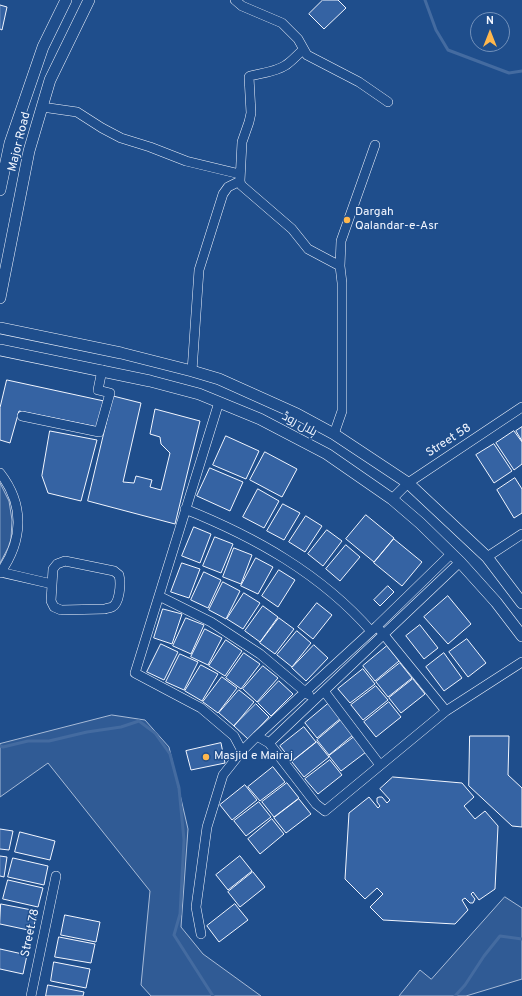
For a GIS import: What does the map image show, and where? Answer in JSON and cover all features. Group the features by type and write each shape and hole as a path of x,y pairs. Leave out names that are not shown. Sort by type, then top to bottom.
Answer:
{"street":[{"name":"Major Road","path":"0,190 10,143 43,47 66,0"},
{"name":"Major Road","path":"0,298 30,151 42,106 50,80 88,0"},
{"path":"235,0 242,6 282,23 298,39 303,50 312,58 359,82 388,102"},
{"path":"303,50 287,65 249,77 251,117 242,142 241,185 292,229 308,249 340,266"},
{"path":"42,106 77,112 121,138 150,146 186,161 240,178"},
{"path":"334,434 342,412 341,241 376,145"},
{"path":"192,371 197,280 201,262 224,194 228,187 240,178"},
{"name":"ہلال روڈ","path":"0,328 121,353 220,379 297,414 334,434 408,483 487,557 522,603"},
{"name":"ہلال روڈ","path":"0,350 102,370 192,392 260,419 327,454 392,499 420,523 460,562 496,602 522,636"},
{"path":"22,416 100,432 110,393 98,390 102,370"},
{"path":"219,402 135,673 201,708 234,736 242,751"},
{"name":"Street 58","path":"392,499 408,483 522,408"},
{"path":"0,473 13,494 18,516 17,538 11,556 0,573 52,584"},
{"path":"185,509 243,534 271,550 324,585 374,629 383,635 446,711"},
{"path":"487,557 522,534"},
{"path":"201,934 196,907 207,827 223,775 242,751 257,736 374,629 451,554"},
{"path":"65,561 114,571 119,575 121,584 116,602 112,607 61,610 54,607 51,601 52,584 53,569 57,564 65,561"},
{"path":"269,743 460,562"},
{"path":"159,596 211,622 260,654 314,700"},
{"path":"257,736 269,743 316,804 325,811 446,711 522,662"},
{"path":"324,691 380,765"},
{"name":"Street 78","path":"30,996 56,876"}],"shaded area":[{"path":"0,483 9,501 12,520 11,539 0,563"},
{"path":"112,715 145,720 169,747 188,829 181,927 203,954 261,996 151,996 141,985 150,891 48,763 0,797 0,744"},
{"path":"505,897 522,908 522,979 466,996 399,996 420,970 431,979"}],"building":[{"path":"323,0 338,0 346,8 324,29 309,14"},
{"path":"0,5 7,7 2,30 0,29"},
{"path":"7,380 104,401 97,427 19,411 10,443 0,440 0,408"},
{"path":"113,396 141,403 123,482 134,483 136,476 152,480 150,487 161,490 170,453 161,444 160,437 150,434 155,409 200,421 175,524 88,501"},
{"path":"522,427 522,441 516,431"},
{"path":"50,431 97,440 81,501 48,493 42,476"},
{"path":"514,431 522,442 522,464 514,470 496,443"},
{"path":"226,436 259,451 246,479 213,465"},
{"path":"494,444 512,471 494,483 476,455"},
{"path":"265,452 297,469 282,497 250,480"},
{"path":"210,468 243,482 230,511 197,496"},
{"path":"515,478 522,489 522,513 514,518 497,490"},
{"path":"258,489 279,501 264,528 243,517"},
{"path":"283,504 300,513 284,540 267,531"},
{"path":"366,515 394,538 374,562 346,539"},
{"path":"306,516 322,526 305,552 289,542"},
{"path":"194,527 211,534 200,563 182,556"},
{"path":"327,530 342,541 323,566 308,554"},
{"path":"215,537 233,544 221,573 203,566"},
{"path":"394,539 422,562 402,586 374,563"},
{"path":"346,545 360,557 340,581 326,569"},
{"path":"234,548 252,555 241,584 223,577"},
{"path":"256,558 273,567 258,594 241,586"},
{"path":"182,563 200,569 189,598 171,592"},
{"path":"279,570 295,580 278,607 262,596"},
{"path":"204,572 221,580 208,608 191,600"},
{"path":"223,582 240,591 226,619 209,610"},
{"path":"388,586 394,592 380,606 374,600"},
{"path":"244,593 260,603 243,629 227,619"},
{"path":"448,596 471,624 448,644 424,617"},
{"path":"317,603 332,615 313,639 298,627"},
{"path":"263,606 278,617 260,642 245,631"},
{"path":"163,609 182,614 172,644 154,638"},
{"path":"186,618 204,625 191,654 173,646"},
{"path":"279,618 294,629 275,654 260,643"},
{"path":"420,625 438,648 424,659 406,636"},
{"path":"205,629 222,638 208,665 191,657"},
{"path":"297,631 311,643 292,667 277,655"},
{"path":"467,639 486,663 468,677 449,652"},
{"path":"226,640 242,651 225,676 209,666"},
{"path":"161,644 178,652 164,680 147,672"},
{"path":"314,645 328,658 306,681 292,668"},
{"path":"387,646 399,661 375,681 363,666"},
{"path":"244,653 260,664 241,689 226,678"},
{"path":"444,653 462,678 444,691 426,667"},
{"path":"180,654 198,662 184,690 166,682"},
{"path":"400,663 412,678 388,697 376,682"},
{"path":"201,665 218,674 202,701 185,691"},
{"path":"263,666 278,678 257,702 243,689"},
{"path":"363,669 375,684 350,703 338,689"},
{"path":"222,677 237,688 218,713 203,702"},
{"path":"413,679 425,694 401,713 389,698"},
{"path":"279,681 293,694 271,716 258,703"},
{"path":"376,686 388,700 363,720 351,705"},
{"path":"239,690 254,702 234,726 219,713"},
{"path":"389,702 401,717 376,737 364,722"},
{"path":"329,703 341,718 317,738 305,723"},
{"path":"256,704 269,717 248,739 234,726"},
{"path":"341,720 353,735 329,755 317,740"},
{"path":"304,727 316,742 292,761 280,746"},
{"path":"470,736 509,736 508,775 522,788 522,827 512,826 469,786"},
{"path":"354,737 366,752 341,771 329,756"},
{"path":"317,742 329,757 304,777 292,762"},
{"name":"Masjid e Mairaj","path":"221,743 225,763 191,770 186,751"},
{"path":"330,760 342,775 318,794 305,779"},
{"path":"273,767 285,782 260,801 248,787"},
{"path":"393,777 462,783 474,797 464,806 475,819 485,811 498,826 495,889 479,900 473,892 471,894 475,899 473,903 470,903 465,898 462,900 468,910 455,924 383,920 370,907 383,894 377,888 365,899 345,879 349,813 369,797 378,808 380,806 377,802 377,798 382,797 387,803 390,800 380,789"},
{"path":"287,783 299,798 274,817 262,802"},
{"path":"245,785 257,800 232,820 220,805"},
{"path":"299,799 311,814 286,833 274,818"},
{"path":"259,802 271,817 246,836 234,821"},
{"path":"272,819 284,834 260,854 248,839"},
{"path":"0,829 13,831 9,850 0,849"},
{"path":"20,832 55,841 50,860 15,852"},
{"path":"0,856 7,857 4,877 0,876"},
{"path":"240,856 252,871 228,890 216,875"},
{"path":"13,858 48,866 44,885 8,877"},
{"path":"253,872 265,887 240,907 228,892"},
{"path":"8,880 43,888 38,907 3,899"},
{"path":"1,904 37,911 33,931 0,924"},
{"path":"235,904 248,920 219,942 207,926"},
{"path":"65,915 100,922 96,942 61,935"},
{"path":"59,937 95,944 91,963 55,957"},
{"path":"0,949 27,955 23,974 0,969"},
{"path":"54,962 90,969 86,988 51,981"},
{"path":"48,985 84,992 83,996 46,996"}],"waterway":[{"path":"425,0 436,30 448,50 509,73 522,71"},
{"path":"0,746 3,747 28,741 49,741 87,732 121,727 139,721 155,733 170,754 179,788 184,840 180,914 174,935 213,996"},
{"path":"455,996 465,985 484,956 500,936 522,939"}],"place":[{"name":"Dargah Qalandar-e-Asr","path":"347,220"},
{"name":"Masjid e Mairaj","path":"206,757"}]}
